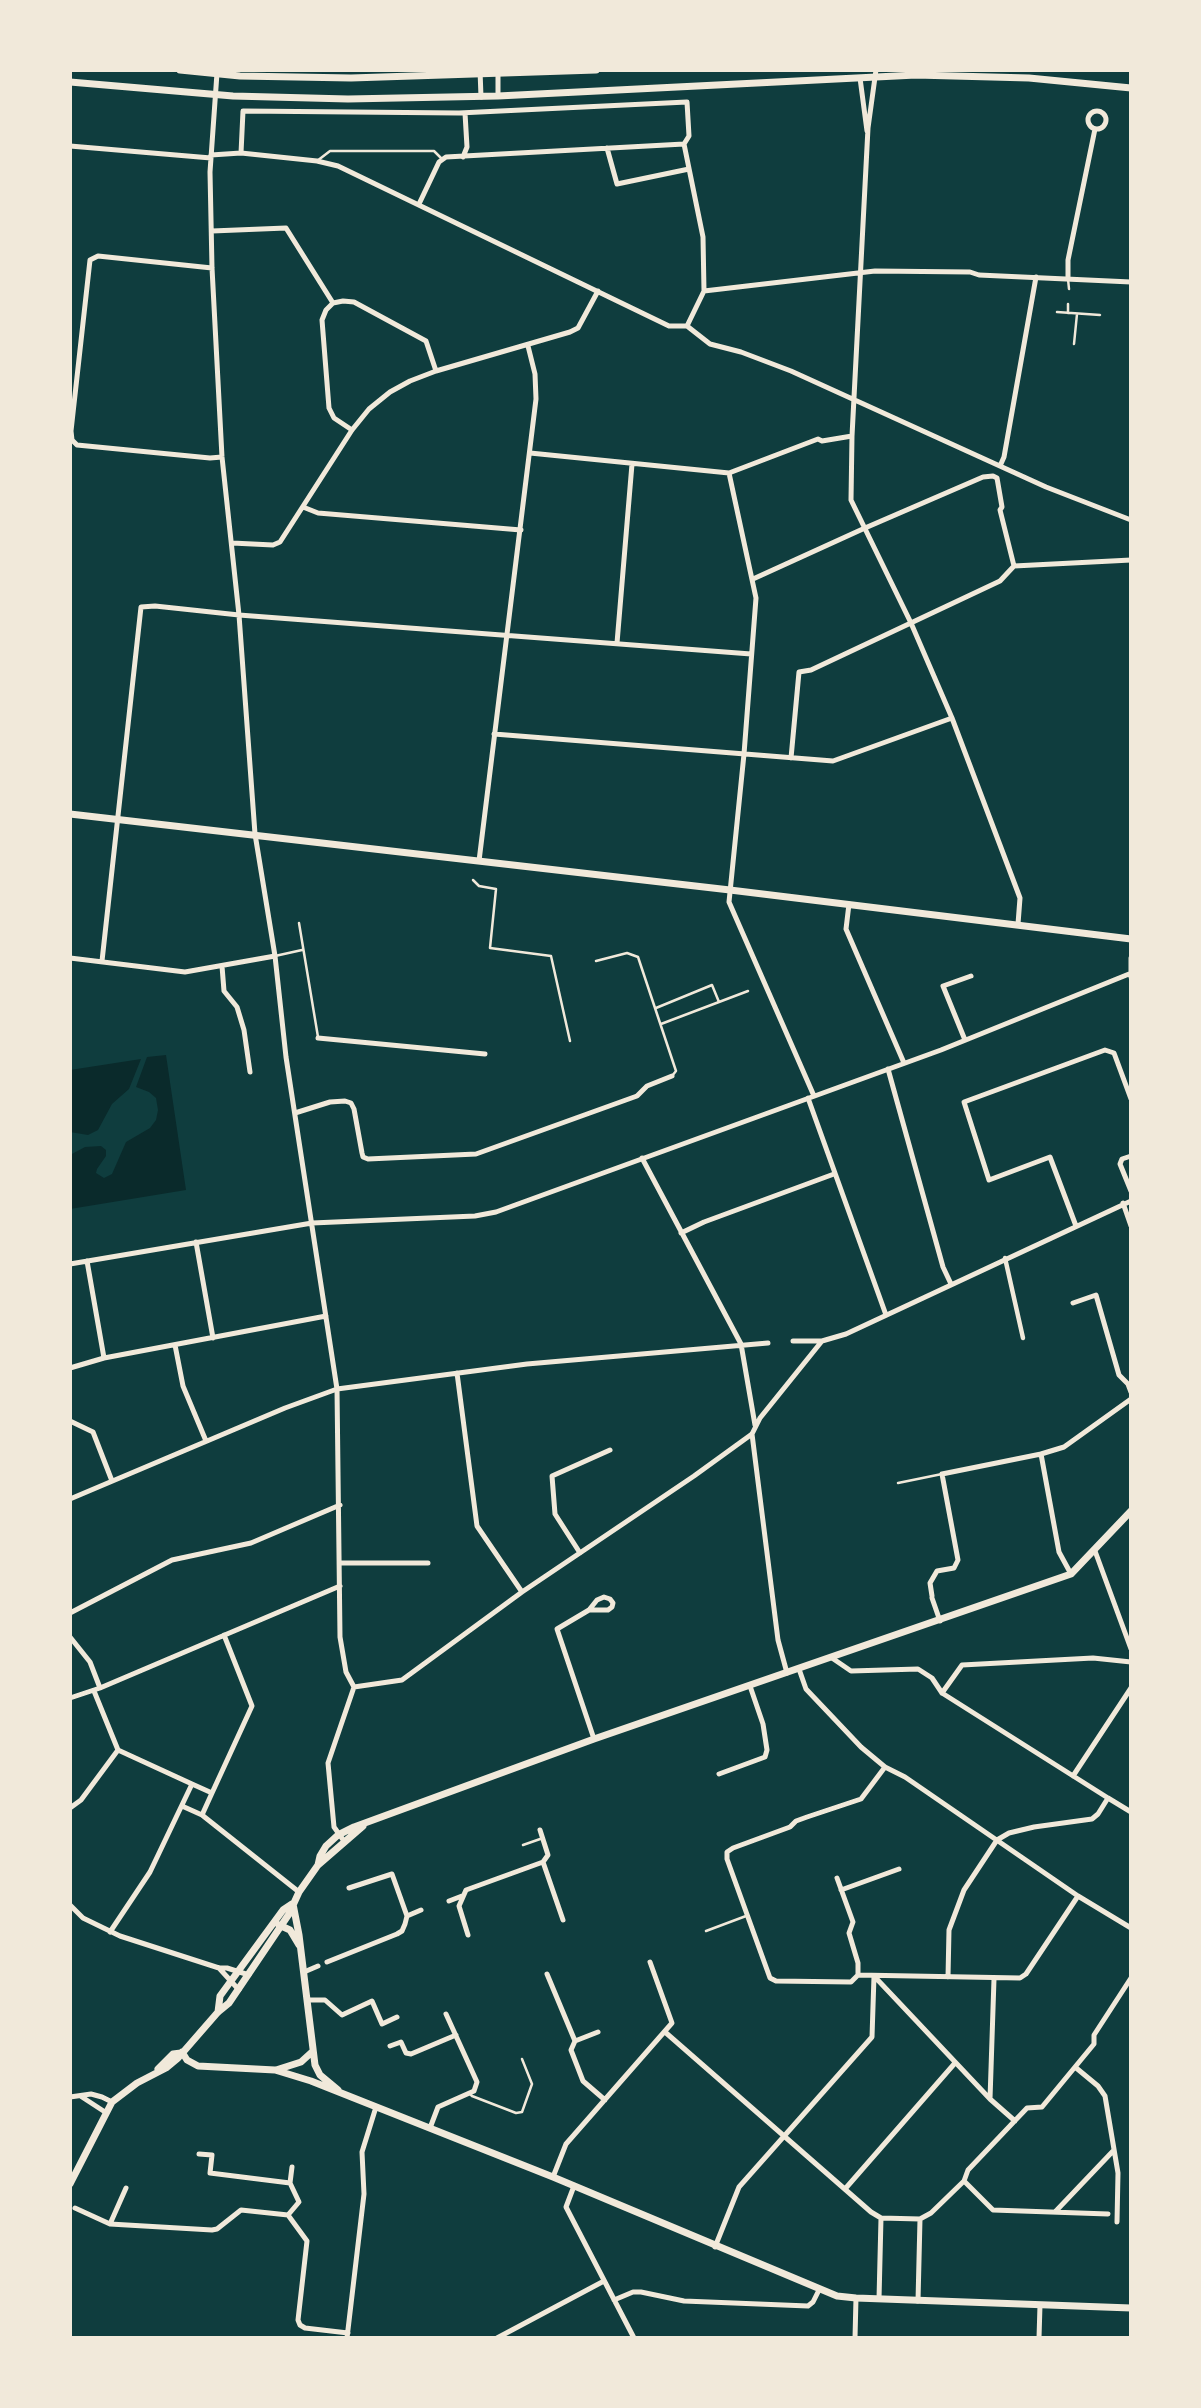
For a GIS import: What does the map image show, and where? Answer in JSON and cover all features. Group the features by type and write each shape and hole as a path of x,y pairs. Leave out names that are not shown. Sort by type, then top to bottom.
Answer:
{"street":[{"path":"180,70 217,74 351,78 596,70"},
{"path":"498,72 498,96"},
{"path":"480,73 481,97"},
{"path":"217,74 211,156 212,268 222,457 239,615 255,834 337,1389 340,1637 346,1672 354,1686 328,1763 332,1817 338,1835 344,1841"},
{"path":"860,74 868,138"},
{"path":"70,82 215,94 348,99 481,97 860,74 1029,78 1131,88"},
{"path":"875,74 868,138 851,500 911,623 952,718 1020,898 1018,924"},
{"path":"241,153 243,111 465,113 687,102 689,136 684,144 703,237 704,291 687,326"},
{"path":"463,157 467,147 465,113"},
{"path":"1068,279 1068,260 1094,129"},
{"path":"419,204 442,159 684,144"},
{"path":"70,146 211,156 241,153 317,161 338,166 669,326 687,326 710,344 741,352 854,398 999,465 1131,520"},
{"path":"607,148 617,184 689,169"},
{"path":"212,231 286,228 333,303"},
{"path":"212,268 98,256 90,260 71,431 72,440 77,445 222,457"},
{"path":"704,291 861,273 970,272 979,275 1131,282"},
{"path":"753,579 865,528 993,475 1004,457 1036,277"},
{"path":"232,543 276,544 284,538 352,430 369,409 390,392 436,371 528,346 578,328 598,291"},
{"path":"352,430 334,418 330,408 322,320 333,303 343,300 354,302 426,341 436,371"},
{"path":"479,861 530,453 536,387 528,346"},
{"path":"530,453 729,473 818,439 852,436"},
{"path":"617,643 632,464"},
{"path":"729,473 756,598 729,902 811,1097 834,1174 886,1315"},
{"path":"993,475 997,478 1002,507 1000,510 1014,566"},
{"path":"303,507 318,513 521,530"},
{"path":"792,758 799,672 811,670 1000,581 1014,566 1131,560"},
{"path":"102,961 141,607 751,654"},
{"path":"494,734 832,761 952,718"},
{"path":"70,814 1131,939"},
{"path":"849,904 846,929 904,1063"},
{"path":"70,958 186,972 275,956"},
{"path":"70,1264 312,1223 475,1216 496,1212 888,1069 1130,976 1131,958"},
{"path":"222,966 224,990 237,1007 244,1030 250,1072"},
{"path":"965,1040 943,986 971,975"},
{"path":"318,1038 485,1054"},
{"path":"1076,1226 1050,1157 989,1180 964,1102 1105,1049 1114,1053 1130,1095"},
{"path":"888,1069 943,1267 951,1284"},
{"path":"295,1113 330,1102 351,1103 362,1153 368,1159 475,1154 637,1096 647,1086 672,1076"},
{"path":"1131,1156 1122,1160 1121,1164 1131,1191"},
{"path":"642,1158 741,1344 755,1425"},
{"path":"681,1233 834,1174"},
{"path":"793,1341 822,1340 846,1334 1131,1201"},
{"path":"1123,1203 1131,1226"},
{"path":"195,1242 213,1338"},
{"path":"1005,1258 1023,1338"},
{"path":"87,1261 104,1359"},
{"path":"1073,1303 1096,1295 1119,1375 1128,1384 1131,1392"},
{"path":"70,1368 326,1316"},
{"path":"788,1673 778,1640 752,1434 755,1425 822,1340"},
{"path":"70,1499 205,1441 337,1389 562,1360 768,1343"},
{"path":"175,1345 183,1386 205,1441"},
{"path":"457,1373 477,1526 522,1592"},
{"path":"940,1621 930,1583 937,1571 954,1568 958,1560 942,1474 1064,1447 1131,1399"},
{"path":"70,1421 93,1432 112,1481"},
{"path":"354,1686 402,1680 522,1592 752,1434"},
{"path":"580,1553 555,1514 552,1476 610,1450"},
{"path":"1041,1454 1059,1552 1071,1574"},
{"path":"70,1613 172,1559 251,1543 340,1505"},
{"path":"318,1865 326,1846 338,1835 363,1825 594,1739 1071,1574 1131,1511"},
{"path":"1095,1551 1131,1649"},
{"path":"340,1563 428,1563"},
{"path":"70,1698 340,1586"},
{"path":"589,1610 557,1629 594,1739"},
{"path":"202,1815 252,1706 224,1635"},
{"path":"70,1637 90,1662 118,1749 212,1793"},
{"path":"832,1658 851,1671 918,1669 932,1678 942,1693 1131,1812"},
{"path":"942,1693 962,1665 1093,1658 1131,1662"},
{"path":"799,1669 806,1689 861,1747 885,1767 905,1777 1078,1896 1131,1927"},
{"path":"719,1774 765,1757 767,1749 764,1724 751,1686"},
{"path":"1073,1776 1131,1688"},
{"path":"70,1808 81,1800 118,1749"},
{"path":"885,1767 861,1799 796,1821 790,1827 733,1847 727,1852 746,1916 770,1978 776,1981 850,1982 858,1975 1024,1978 1078,1896"},
{"path":"110,1932 150,1872 192,1784"},
{"path":"948,1977 949,1930 964,1890 997,1840 1009,1833 1034,1827 1092,1819 1108,1798"},
{"path":"182,1806 202,1815 299,1892"},
{"path":"70,2184 112,2102 156,2071 166,2068 229,2003 282,1925 299,1892 318,1865 363,1825"},
{"path":"468,1935 459,1906 466,1890 544,1862 548,1855 540,1830"},
{"path":"544,1862 563,1920"},
{"path":"841,1890 899,1869"},
{"path":"327,1962 397,1934 402,1931 407,1916 391,1874 349,1888"},
{"path":"837,1878 853,1922 849,1933 858,1963 858,1975"},
{"path":"449,1901 462,1896"},
{"path":"218,2012 220,1996 283,1910 293,1903"},
{"path":"293,1903 315,2065 320,2075 353,2098"},
{"path":"70,1905 83,1918 110,1932 219,1968 249,1975"},
{"path":"407,1916 421,1910"},
{"path":"271,1927 282,1925 290,1930 299,1945"},
{"path":"554,2177 566,2144 672,2022 650,1962"},
{"path":"304,1972 318,1966"},
{"path":"219,1968 239,1990"},
{"path":"547,1974 575,2041"},
{"path":"874,1976 990,2099 1015,2121"},
{"path":"715,2247 739,2187 872,2037 874,1976"},
{"path":"665,2032 881,2218 920,2219 931,2213 964,2181 968,2170 1027,2108 1042,2107 1094,2044 1094,2035 1131,1978"},
{"path":"990,2099 995,1979"},
{"path":"307,2000 325,2000 342,2015 372,2001 382,2024 397,2017"},
{"path":"429,2128 438,2107 474,2091 477,2082 446,2014"},
{"path":"598,2032 575,2041 571,2050 583,2081 605,2100"},
{"path":"390,2046 401,2042 405,2053 411,2054 456,2035"},
{"path":"182,2052 193,2065 275,2070 353,2098 554,2177 819,2290 856,2298 1131,2308"},
{"path":"275,2070 300,2062 312,2052"},
{"path":"845,2189 955,2063"},
{"path":"1075,2067 1104,2093 1118,2177 1118,2222"},
{"path":"70,2097 91,2094 112,2102"},
{"path":"82,2097 105,2112"},
{"path":"75,2208 110,2224 212,2230 241,2210 288,2216 307,2241 298,2320 300,2325 347,2335 364,2194 362,2152 376,2107"},
{"path":"1055,2212 1114,2150"},
{"path":"199,2154 212,2155 210,2173 290,2183"},
{"path":"288,2216 299,2202 290,2183 292,2167"},
{"path":"964,2181 992,2209 1108,2214"},
{"path":"574,2186 566,2207 634,2338"},
{"path":"110,2224 126,2188"},
{"path":"879,2299 881,2218"},
{"path":"918,2301 920,2219"},
{"path":"497,2338 604,2281"},
{"path":"614,2300 633,2292 641,2292 684,2301 808,2306 819,2290"},
{"path":"855,2338 856,2298"},
{"path":"1039,2338 1040,2305"}],"lane":[{"path":"317,161 330,151 435,151 442,159"},
{"path":"1068,279 1069,289"},
{"path":"1068,304 1068,313"},
{"path":"1057,312 1100,315"},
{"path":"1074,344 1077,314"},
{"path":"473,880 479,886 496,889 490,948 551,956 570,1041"},
{"path":"299,923 318,1038"},
{"path":"275,956 303,950"},
{"path":"596,961 627,953 638,957 676,1071 672,1076"},
{"path":"656,1008 712,985 719,1002"},
{"path":"661,1024 748,991"},
{"path":"898,1483 942,1474"},
{"path":"523,1845 543,1838"},
{"path":"706,1931 746,1916"},
{"path":"469,2093 516,2113 522,2112 532,2084 522,2059"}],"water":[{"path":"166,1055 186,1190 70,1209 70,1155 85,1147 101,1146 106,1150 106,1156 96,1173 104,1178 112,1174 126,1142 150,1128 156,1120 156,1098 136,1087 147,1057"},
{"path":"141,1059 129,1089 112,1104 98,1130 88,1135 70,1132 70,1070"}]}
